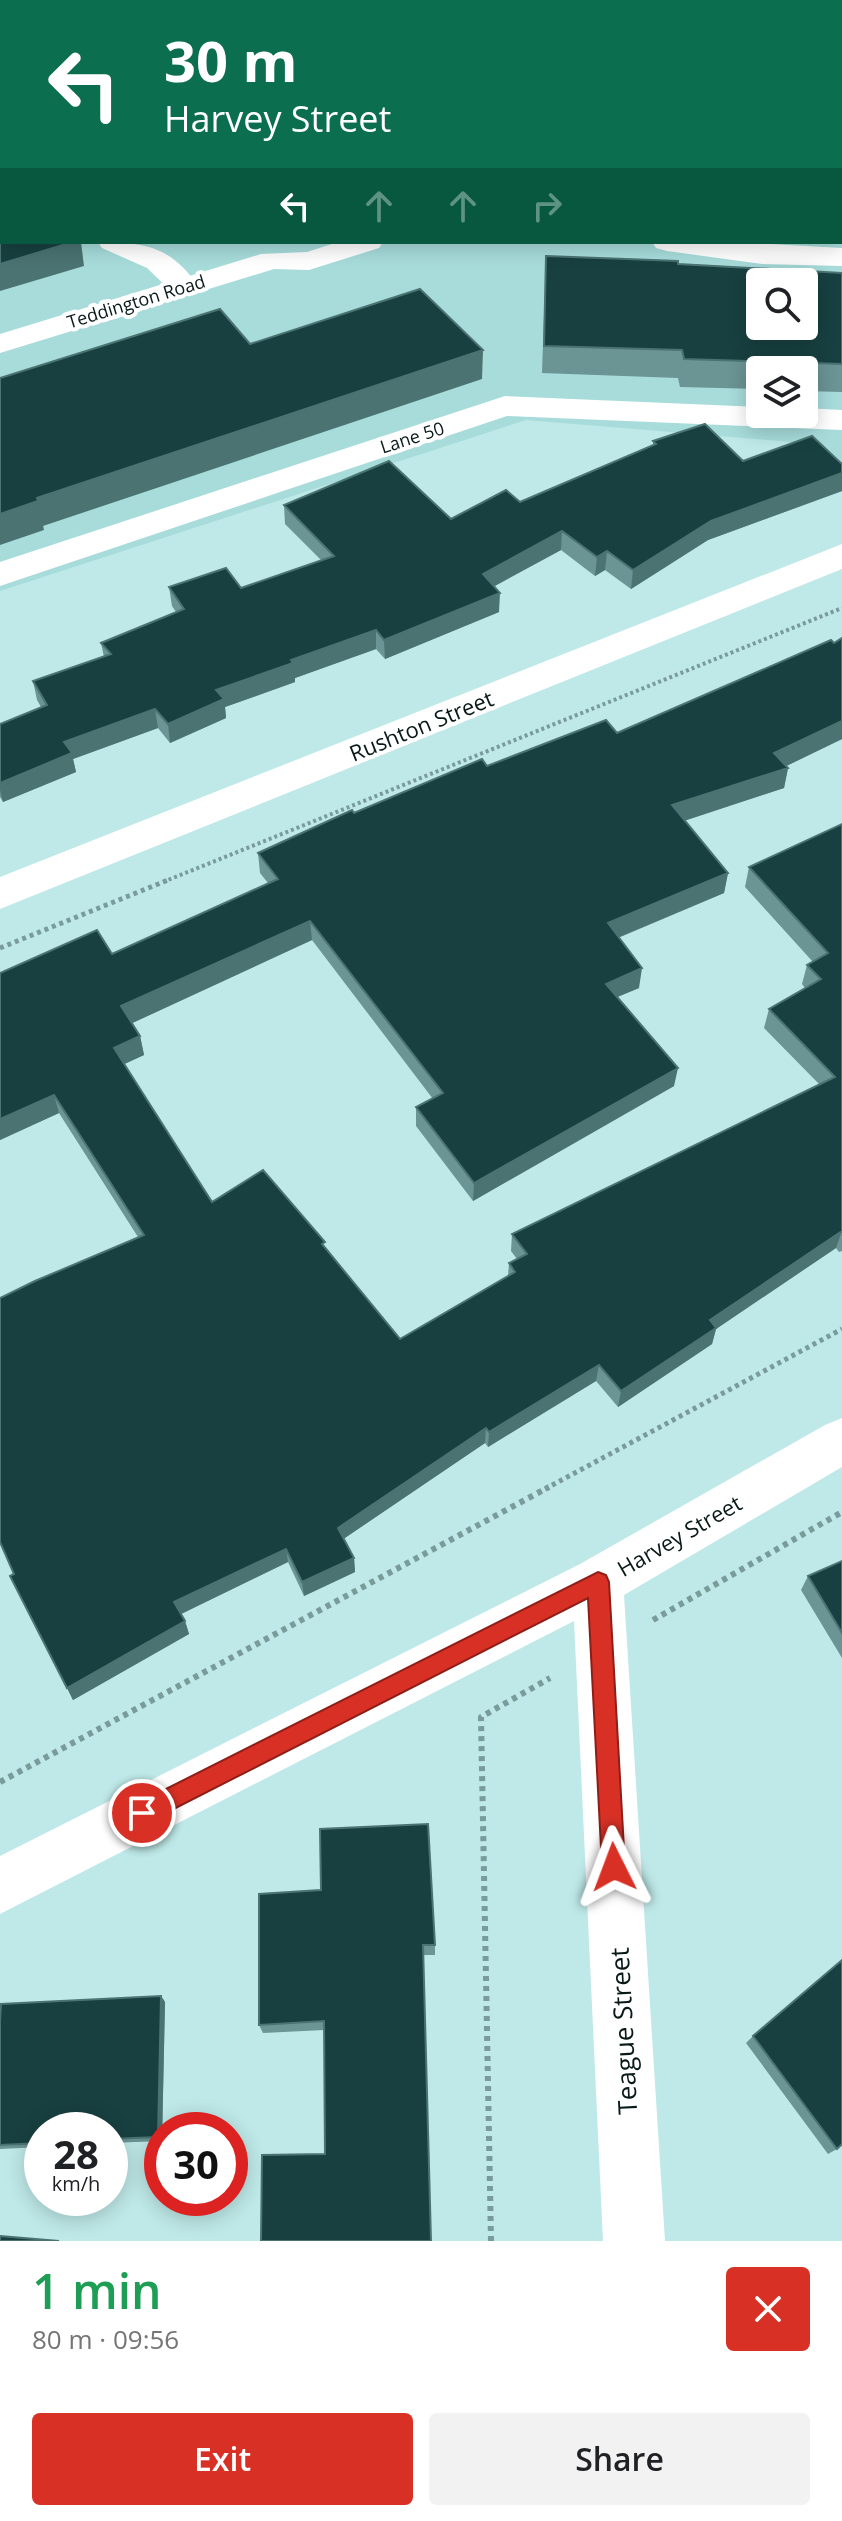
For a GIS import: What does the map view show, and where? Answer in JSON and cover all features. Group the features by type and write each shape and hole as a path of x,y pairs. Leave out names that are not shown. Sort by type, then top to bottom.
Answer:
{"street":[{"path":"118,244 158,262 183,286"},
{"name":"Teddington Road","path":"0,344 282,251 309,261 362,244"},
{"path":"700,244 842,257"},
{"name":"Lane 50","path":"0,574 505,406 842,420"},
{"name":"Rushton Street","path":"0,894 842,556"},
{"name":"Harvey Street","path":"0,1886 598,1582 842,1441"},
{"name":"Teague Street","path":"598,1582 634,2241"}],"path":[{"path":"0,948 842,608"},
{"path":"0,1782 842,1329"}],"shaded area":[{"path":"0,244 842,244 842,486 791,442 526,420 0,591"}],"building":[{"path":"0,244 66,244 0,264"},
{"path":"546,256 678,261 678,264 751,268 746,268 746,340 818,340 818,272 842,273 842,364 818,363 818,356 746,356 746,361 684,359 682,350 544,346"},
{"path":"420,289 483,350 37,498 38,501 0,514 0,378 220,309 250,344"},
{"path":"705,424 743,461 812,436 842,464 842,473 711,521 633,570 607,551 597,557 562,531 483,574 500,593 384,640 376,630 291,660 293,663 216,690 224,699 168,724 155,709 64,742 72,753 0,783 0,724 47,705 33,681 111,654 101,643 184,609 169,587 226,568 241,588 334,556 284,505 389,461 451,519 506,490 520,502 656,444 653,441"},
{"path":"842,638 842,721 774,753 788,768 672,805 728,873 608,923 642,968 606,984 678,1068 474,1183 416,1107 443,1093 310,921 121,1006 140,1036 114,1048 212,1202 263,1170 325,1242 322,1244 400,1339 515,1272 509,1263 527,1254 512,1234 835,1077 769,1009 821,979 807,965 828,953 749,867 842,824 842,1231 710,1320 716,1328 621,1391 599,1365 489,1432 486,1428 338,1528 354,1558 302,1582 286,1549 174,1602 185,1621 67,1688 10,1576 14,1574 0,1542 0,1298 144,1235 54,1095 0,1119 0,973 97,930 112,954 278,879 258,853 352,810 354,813 482,759 487,766 606,720 617,733 831,640 834,643"},
{"path":"842,1561 842,1633 808,1576"},
{"path":"428,1824 435,1945 423,1945 431,2241 261,2241 262,2155 325,2154 324,2021 259,2025 259,1894 321,1890 320,1829"},
{"path":"842,1960 842,2144 837,2149 753,2036"},
{"path":"161,1996 159,2112 144,2112 144,2138 128,2138 128,2112 24,2112 24,2144 0,2145 1,2004"},
{"path":"0,2236 59,2241 0,2241"}],"route":[{"path":"142,1813 598,1582 614,1867"}]}
